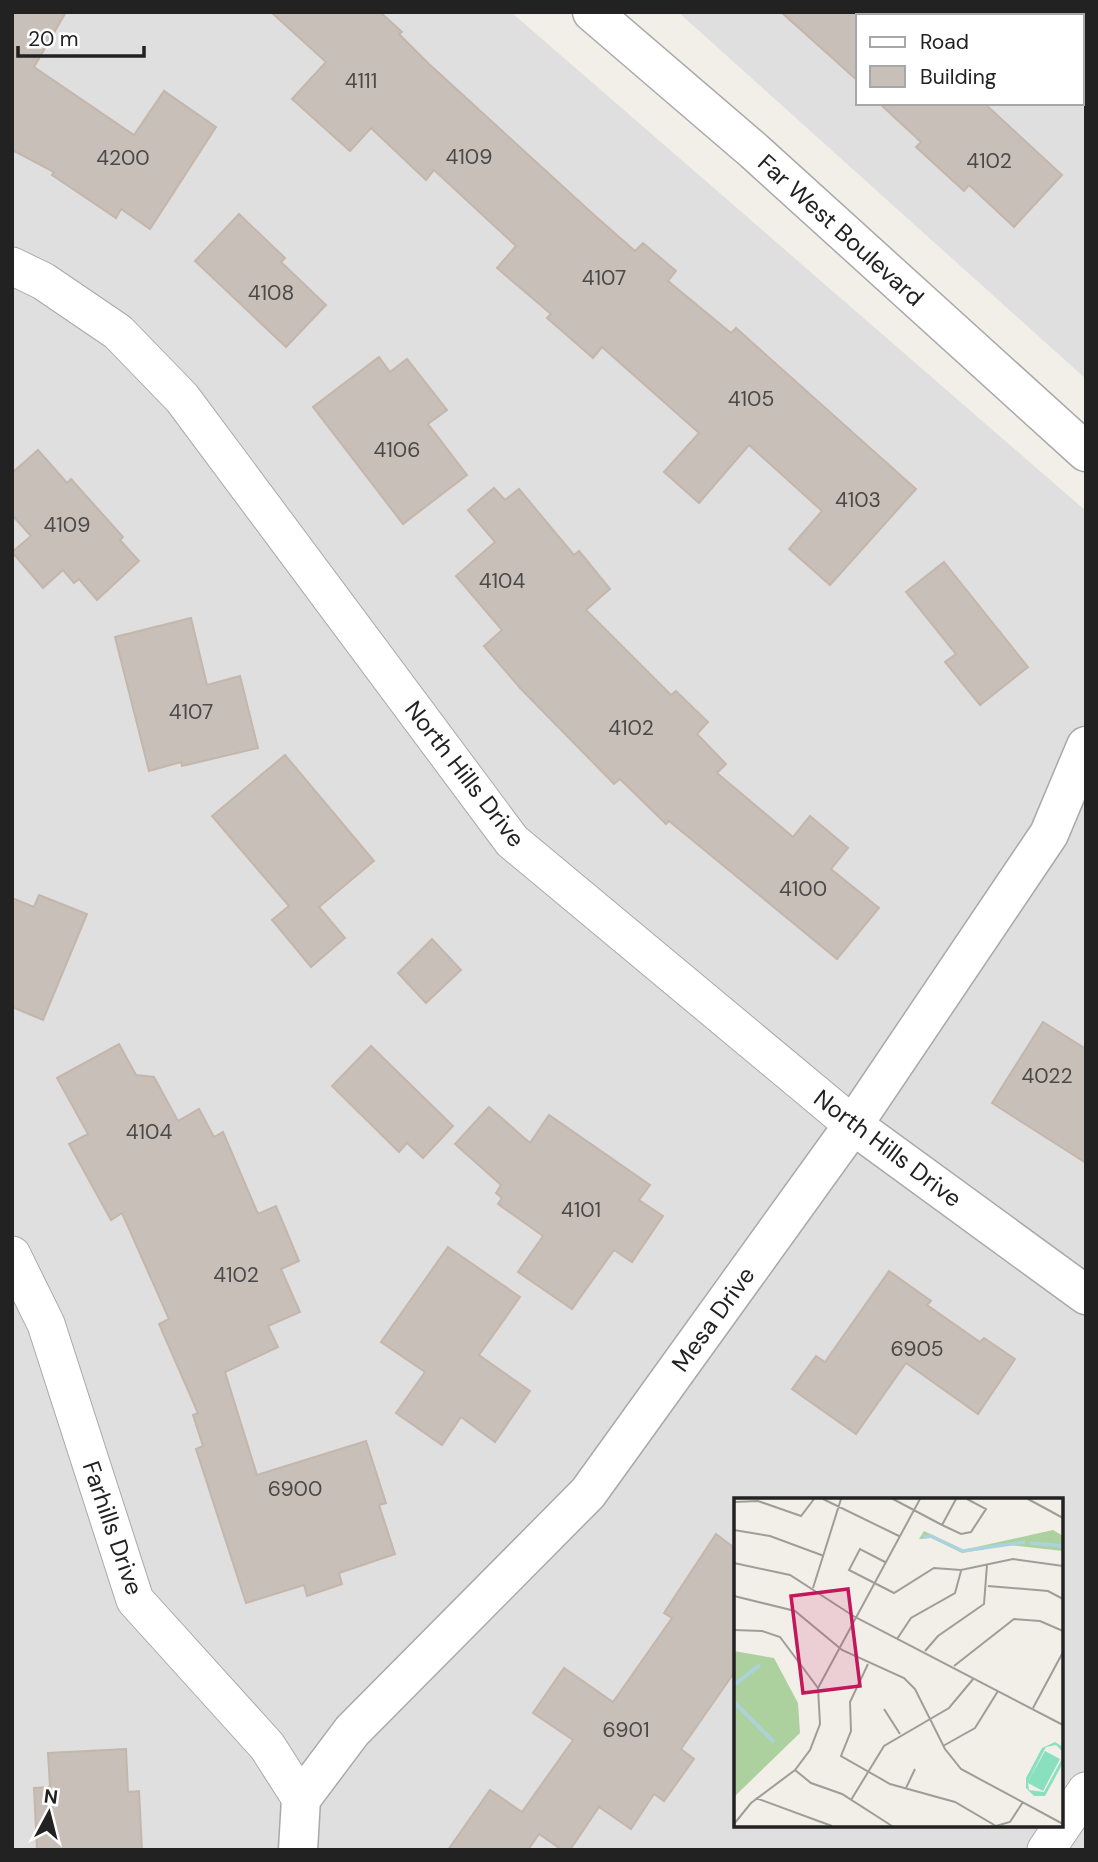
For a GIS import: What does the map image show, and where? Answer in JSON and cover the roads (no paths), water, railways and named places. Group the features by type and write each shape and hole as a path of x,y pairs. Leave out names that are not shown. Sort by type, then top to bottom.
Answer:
{"street":[{"name":"Far West Boulevard","path":"592,12 754,150 1086,452"},
{"name":"North Hills Drive","path":"12,265 43,281 118,332 182,398 512,841 853,1125 1086,1295"},
{"name":"Mesa Drive","path":"301,1799 352,1731 588,1493 853,1125 1049,834 1086,746"},
{"name":"Farhills Drive","path":"12,1255 46,1324 135,1600 267,1746 301,1799"},
{"path":"1063,1825 1086,1791"},
{"path":"298,1850 301,1799"},
{"path":"1046,1850 1062,1827"}]}
